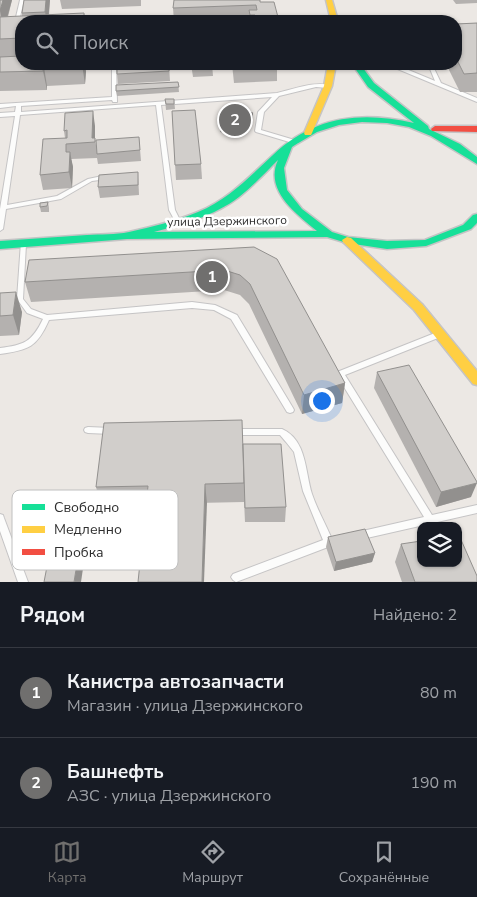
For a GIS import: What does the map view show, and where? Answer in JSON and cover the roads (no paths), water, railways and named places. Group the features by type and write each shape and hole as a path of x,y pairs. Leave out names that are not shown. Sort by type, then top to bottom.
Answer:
{"main road":[{"path":"329,0 334,15"},
{"path":"308,133 328,86 331,70"},
{"path":"360,70 371,85 427,128 462,146 477,161"},
{"path":"308,133 336,123 368,119 397,121 427,128 477,129"},
{"name":"улица Дзержинского","path":"126,236 178,222 225,203 308,133"},
{"path":"292,145 279,168 282,190 298,211 328,234 347,240 387,245 426,242 467,227 477,217"},
{"name":"улица Дзержинского","path":"0,245 126,236 328,234"},
{"path":"347,240 418,307 477,380"}],"lane":[{"path":"18,15 22,0"},
{"path":"114,70 115,107"},
{"path":"404,70 477,100"},
{"path":"433,70 440,85"},
{"path":"0,115 277,95 316,85 328,86"},
{"path":"277,95 261,112 258,131 292,145"},
{"path":"0,106 115,98"},
{"path":"158,104 172,210 178,222"},
{"path":"0,229 19,105"},
{"path":"4,207 59,198 90,180 119,176"},
{"path":"23,244 20,299 29,311 47,318 192,305 215,308 234,317 290,410"},
{"path":"0,351 22,349 39,337 47,318"},
{"path":"430,519 340,374 440,334"},
{"path":"88,430 117,431"},
{"path":"223,432 282,432 294,442 301,456 304,483 328,542"},
{"path":"236,577 328,542 477,509"},
{"path":"0,518 12,551"},
{"path":"19,570 23,582"}],"place":[{"name":"Башнефть","path":"235,120"},
{"name":"Канистра автозапчасти","path":"212,277"}]}
